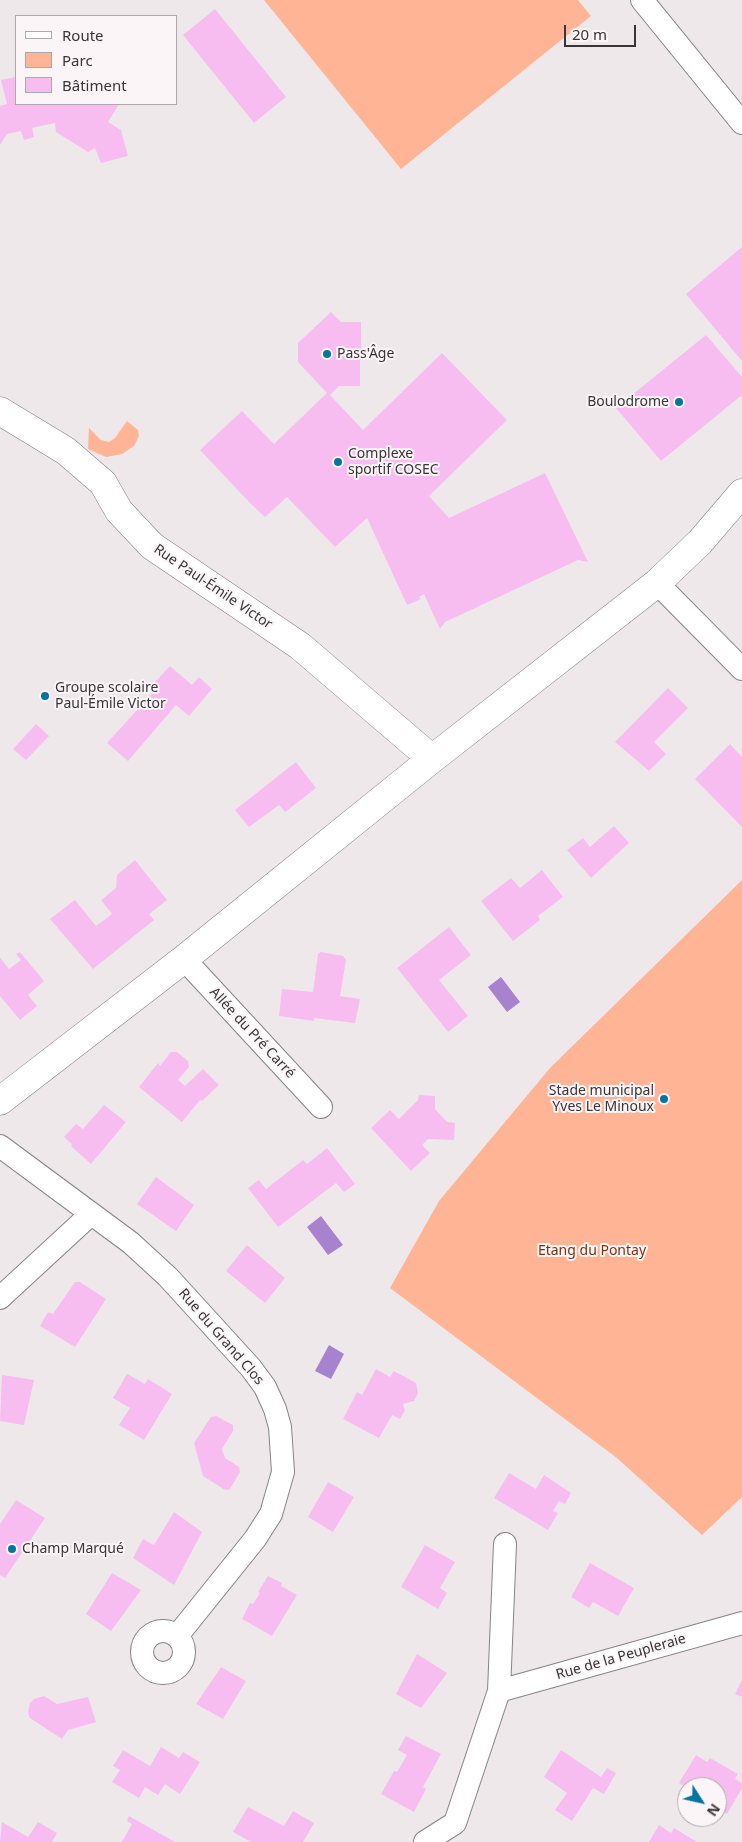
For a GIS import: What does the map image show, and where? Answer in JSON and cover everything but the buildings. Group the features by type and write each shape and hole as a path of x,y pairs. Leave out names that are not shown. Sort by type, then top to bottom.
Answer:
{"street":[{"path":"642,0 742,122"},
{"name":"Rue Paul-Émile Victor","path":"0,411 66,451 103,483 119,511 152,546 300,646 432,759"},
{"path":"0,1101 184,959 432,759 657,583 700,542 742,493"},
{"path":"657,583 742,669"},
{"name":"Allée du Pré Carré","path":"184,959 321,1107"},
{"name":"Rue du Grand Clos","path":"0,1146 131,1243 168,1277 251,1368 265,1387 280,1427 283,1472 271,1514 256,1539 177,1636"},
{"path":"0,1298 91,1214"},
{"path":"425,1842 455,1823 500,1691 505,1544"},
{"name":"Rue de la Peupleraie","path":"500,1691 742,1623"}],"green space":[{"path":"264,0 578,0 591,16 401,169"},
{"path":"127,421 138,430 139,436 134,446 122,454 106,457 88,449 89,428 101,440 109,442 115,438"},
{"name":"Etang du Pontay","path":"742,880 742,1497 702,1535 617,1458 390,1288 439,1201 550,1068"}],"shaded area":[{"path":"501,977 520,1002 507,1012 488,987"},
{"path":"321,1216 343,1245 328,1255 307,1227"},
{"path":"329,1345 344,1354 331,1379 315,1371"}],"place":[{"name":"Pass'Âge","path":"327,354"},
{"name":"Boulodrome","path":"679,402"},
{"name":"Complexe sportif COSEC","path":"338,462"},
{"name":"Groupe scolaire Paul-Émile Victor","path":"45,696"},
{"name":"Stade municipal Yves Le Minoux","path":"664,1099"},
{"name":"Champ Marqué","path":"12,1549"}]}
